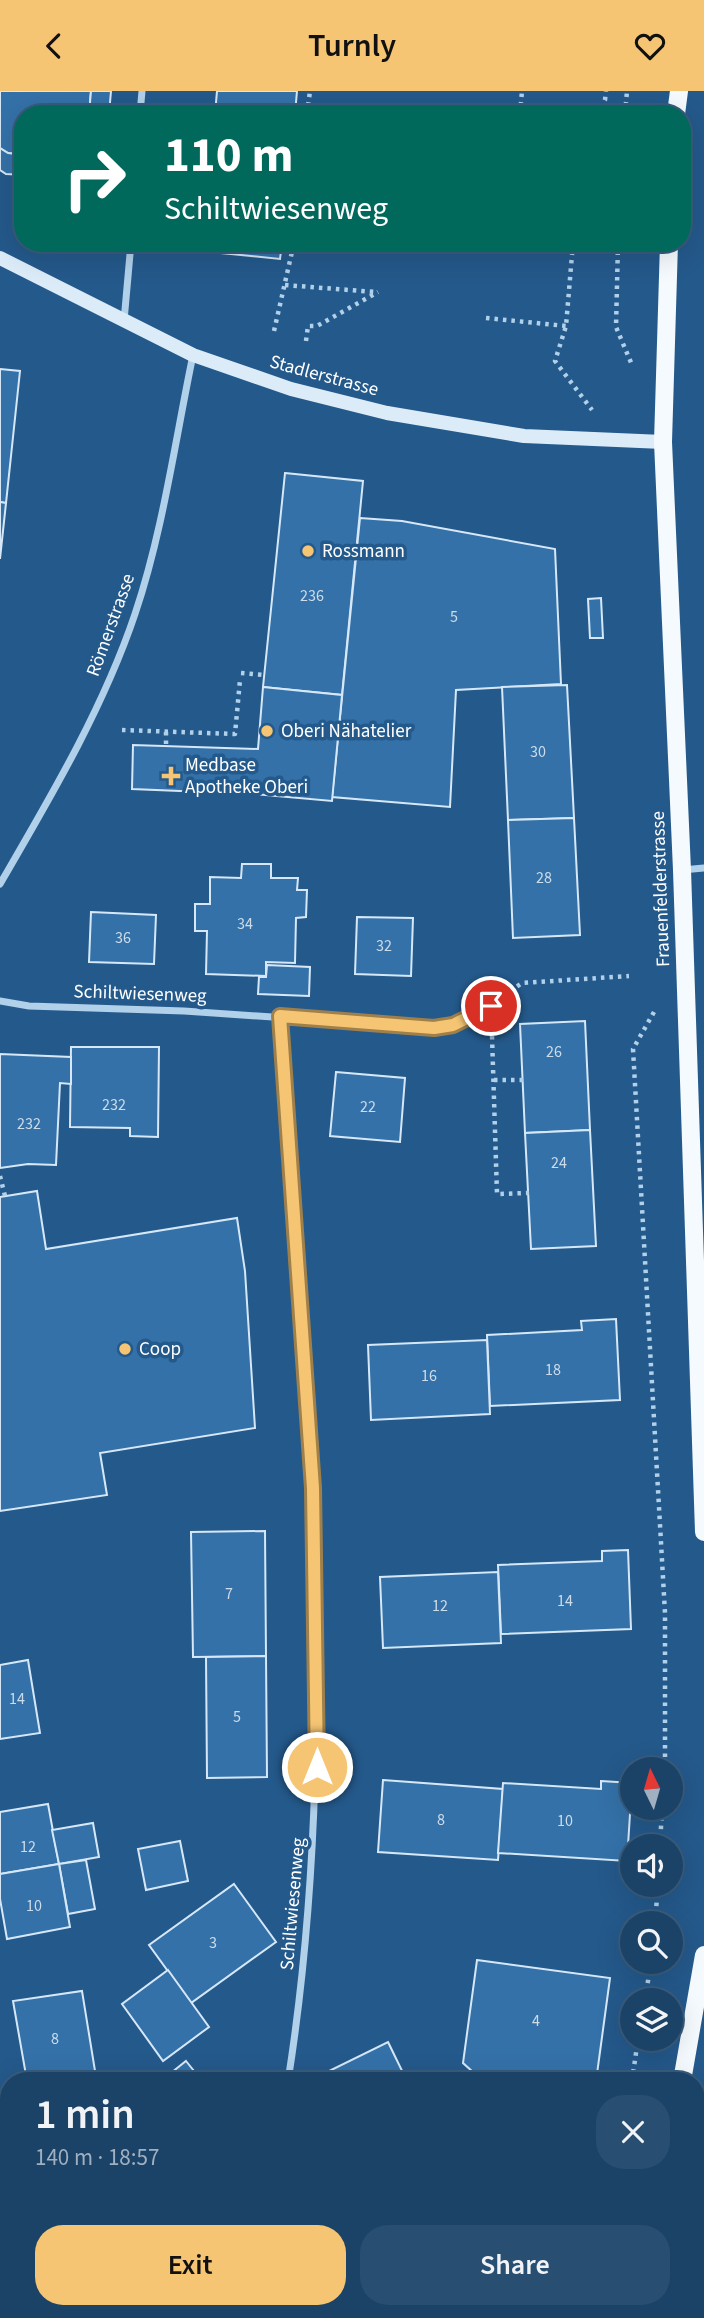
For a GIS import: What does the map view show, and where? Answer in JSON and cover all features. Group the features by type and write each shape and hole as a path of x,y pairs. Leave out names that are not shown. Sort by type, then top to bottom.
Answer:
{"main road":[{"name":"Frauenfelderstrasse","path":"669,252 663,442 682,870 704,1532"},
{"name":"Stadlerstrasse","path":"0,258 193,355 290,389 457,426 524,436 663,442"},
{"path":"684,2072 704,1955"}],"street":[{"path":"124,322 130,252"},
{"name":"Römerstrasse","path":"0,884 65,768 118,659 135,614 151,558 193,355"},
{"path":"682,870 704,868"},
{"name":"Schiltwiesenweg","path":"0,1001 29,1006 280,1016 434,1028 453,1025 491,1006"},
{"name":"Schiltwiesenweg","path":"280,1016 313,1488 317,1630 317,1767 312,1884 289,2072"}],"path":[{"path":"274,331 292,252"},
{"path":"555,361 566,326 572,252"},
{"path":"285,285 378,292 317,327 308,326 306,341"},
{"path":"486,318 566,326"},
{"path":"241,673 265,675"},
{"path":"122,730 235,734 240,680"},
{"path":"166,732 166,746"},
{"path":"528,1193 497,1194 491,1006 522,982 629,976"},
{"path":"633,1049 665,1613 665,1757"},
{"path":"494,1080 523,1080"},
{"path":"0,1176 5,1196"},
{"path":"633,2072 636,2051"}],"building":[{"path":"0,91 91,91 90,105 14,105 14,154 0,148"},
{"path":"91,91 111,91 110,105 90,105"},
{"path":"217,91 297,91 296,105 216,105"},
{"path":"0,148 14,154 14,174 0,170"},
{"path":"211,252 281,252 280,259"},
{"path":"0,369 20,371 6,503 0,502"},
{"path":"285,473 363,481 342,695 263,687"},
{"path":"0,502 6,503 0,559"},
{"path":"360,518 402,521 555,549 561,684 456,690 450,807 332,797"},
{"path":"601,598 603,638 590,638 588,599"},
{"path":"567,685 574,818 508,820 502,687"},
{"path":"263,687 342,695 332,801 253,794 132,789 133,745 258,749"},
{"path":"574,818 580,935 513,938 508,820"},
{"path":"242,864 271,864 271,878 298,878 297,890 307,890 306,917 296,918 295,963 266,962 266,976 206,974 207,931 195,931 195,904 210,904 210,877 241,878"},
{"path":"91,912 156,915 154,964 89,962"},
{"path":"357,917 413,918 411,976 355,974"},
{"path":"267,965 310,967 309,996 258,994 259,977 266,977"},
{"path":"585,1021 590,1130 525,1133 520,1024"},
{"path":"71,1047 159,1047 158,1137 130,1136 130,1128 70,1127"},
{"path":"0,1054 71,1057 71,1084 60,1083 56,1165 28,1164 0,1168"},
{"path":"336,1072 405,1078 400,1142 330,1136"},
{"path":"590,1130 596,1246 531,1249 525,1133"},
{"name":"Coop","path":"37,1191 46,1249 237,1218 245,1271 255,1428 100,1453 107,1495 0,1511 0,1197"},
{"path":"616,1319 620,1400 490,1406 487,1335 582,1330 581,1321"},
{"path":"487,1340 490,1414 371,1420 368,1345"},
{"path":"265,1531 266,1656 193,1657 191,1532"},
{"path":"628,1550 631,1629 501,1634 498,1565 602,1561 602,1551"},
{"path":"498,1572 501,1643 383,1648 380,1577"},
{"path":"266,1656 267,1777 207,1778 206,1657"},
{"path":"28,1660 40,1733 0,1739 0,1665"},
{"path":"383,1780 503,1789 498,1860 378,1852"},
{"path":"601,1781 620,1782 620,1820 630,1820 629,1834 620,1834 620,1861 498,1853 503,1783 601,1789"},
{"path":"48,1804 59,1864 0,1874 0,1812"},
{"path":"93,1823 99,1857 59,1864 52,1830"},
{"path":"180,1841 188,1881 146,1890 138,1849"},
{"path":"86,1860 95,1909 68,1914 59,1864"},
{"path":"59,1864 70,1927 7,1939 0,1899 0,1874"},
{"path":"234,1884 276,1942 191,2003 149,1945"},
{"path":"477,1960 610,1978 597,2072 473,2072 463,2063"},
{"path":"168,1970 209,2027 163,2061 122,2004"},
{"path":"82,1991 95,2072 25,2072 13,2001"},
{"path":"388,2042 403,2072 327,2072"},
{"path":"186,2061 195,2072 172,2072"}],"place":[{"name":"Rossmann","path":"308,551"},
{"name":"Oberi Nähatelier","path":"267,731"},
{"name":"Medbase Apotheke Oberi","path":"171,776"},
{"name":"Coop","path":"125,1349"}],"route":[{"path":"317,1767 313,1488 280,1016 434,1028 468,1020 491,1006"}]}
